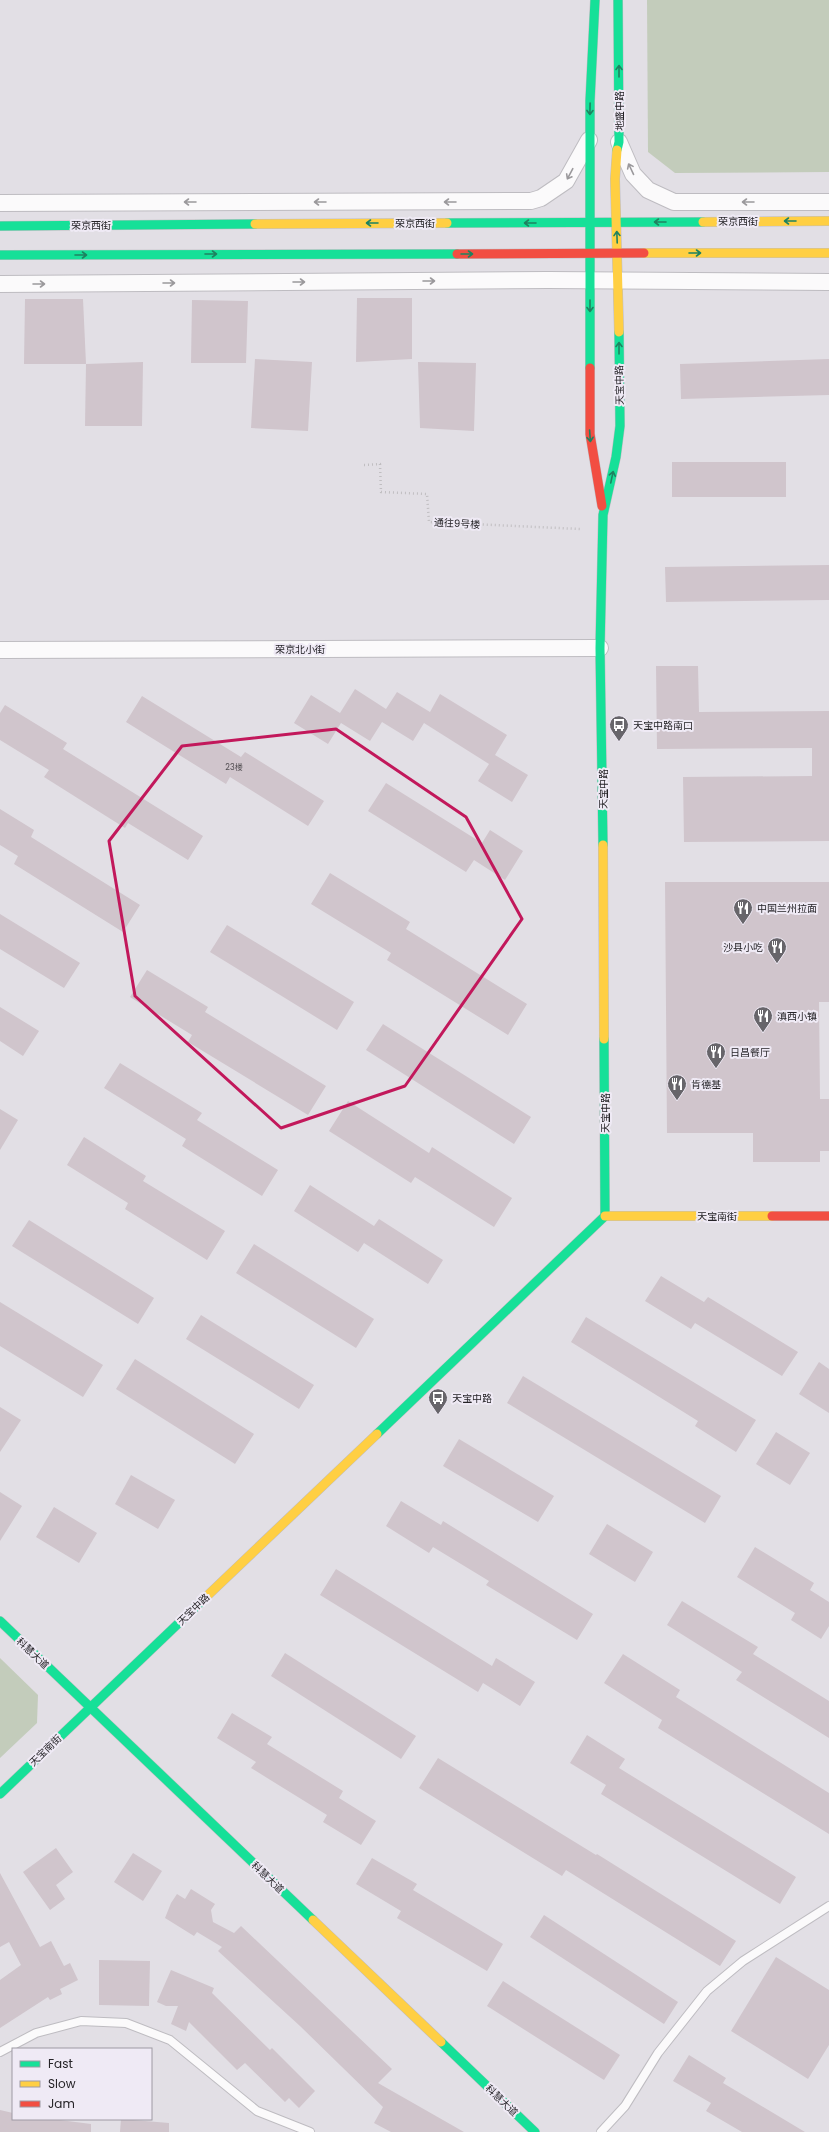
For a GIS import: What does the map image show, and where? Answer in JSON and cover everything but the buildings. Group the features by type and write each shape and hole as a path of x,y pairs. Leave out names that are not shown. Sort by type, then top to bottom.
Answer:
{"street":[{"path":"589,222 589,140 595,0"},
{"name":"地盛中路","path":"617,253 615,172 616,152 619,142 618,0"},
{"path":"0,203 531,201 541,198 566,181 589,140"},
{"path":"619,142 633,174 648,190 674,202 829,202"},
{"name":"荣京西街","path":"0,226 616,221 829,221"},
{"name":"天宝中路","path":"90,1707 605,1216 600,648 603,515 590,434 589,222"},
{"path":"0,255 829,252"},
{"name":"天宝中路","path":"603,515 616,457 620,426 617,253"},
{"path":"0,284 590,281 829,282"},
{"name":"荣京北小街","path":"0,650 600,648"},
{"name":"天宝南街","path":"605,1216 829,1216"},
{"name":"科慧大道","path":"0,1621 535,2132"},
{"name":"天宝南街","path":"0,1794 90,1707"}],"lane":[{"path":"601,2132 625,2106 658,2053 707,1991 744,1962 829,1906"},
{"path":"0,2052 36,2033 81,2021 126,2023 170,2040 257,2111 310,2132"}],"path":[{"name":"通往9号楼","path":"364,465 380,464 381,492 427,494 429,522 580,529"}],"highlighted area":[{"path":"336,729 466,817 522,919 405,1086 281,1128 135,996 109,841 182,746"}],"green space":[{"path":"647,0 829,0 829,172 675,173 648,152"},
{"path":"0,1658 38,1695 37,1723 0,1758"}],"traffic: fast":[{"path":"590,368 590,101 595,0"},
{"path":"617,150 619,142 618,0"},
{"path":"447,223 703,222"},
{"path":"0,226 255,224"},
{"path":"0,255 457,254"},
{"path":"603,845 600,648 603,515 616,457 620,426 619,332"},
{"path":"377,1434 605,1216 604,1039"},
{"path":"0,1794 207,1596"},
{"path":"0,1621 313,1920"},
{"path":"441,2042 535,2132"}],"traffic: slow":[{"path":"617,150 615,179 619,332"},
{"path":"703,222 829,221"},
{"path":"255,224 447,223"},
{"path":"644,253 829,253"},
{"path":"603,845 604,1039"},
{"path":"605,1216 772,1216"},
{"path":"207,1596 377,1434"},
{"path":"313,1920 441,2042"}],"traffic: jam":[{"path":"457,254 644,253"},
{"path":"590,368 590,434 602,506"},
{"path":"772,1216 829,1216"}],"place":[{"name":"天宝中路南口","path":"619,742"},
{"name":"中国兰州拉面","path":"743,925"},
{"name":"沙县小吃","path":"777,964"},
{"name":"滇西小镇","path":"763,1033"},
{"name":"日昌餐厅","path":"716,1069"},
{"name":"肯德基","path":"677,1101"},
{"name":"天宝中路","path":"438,1415"}]}
